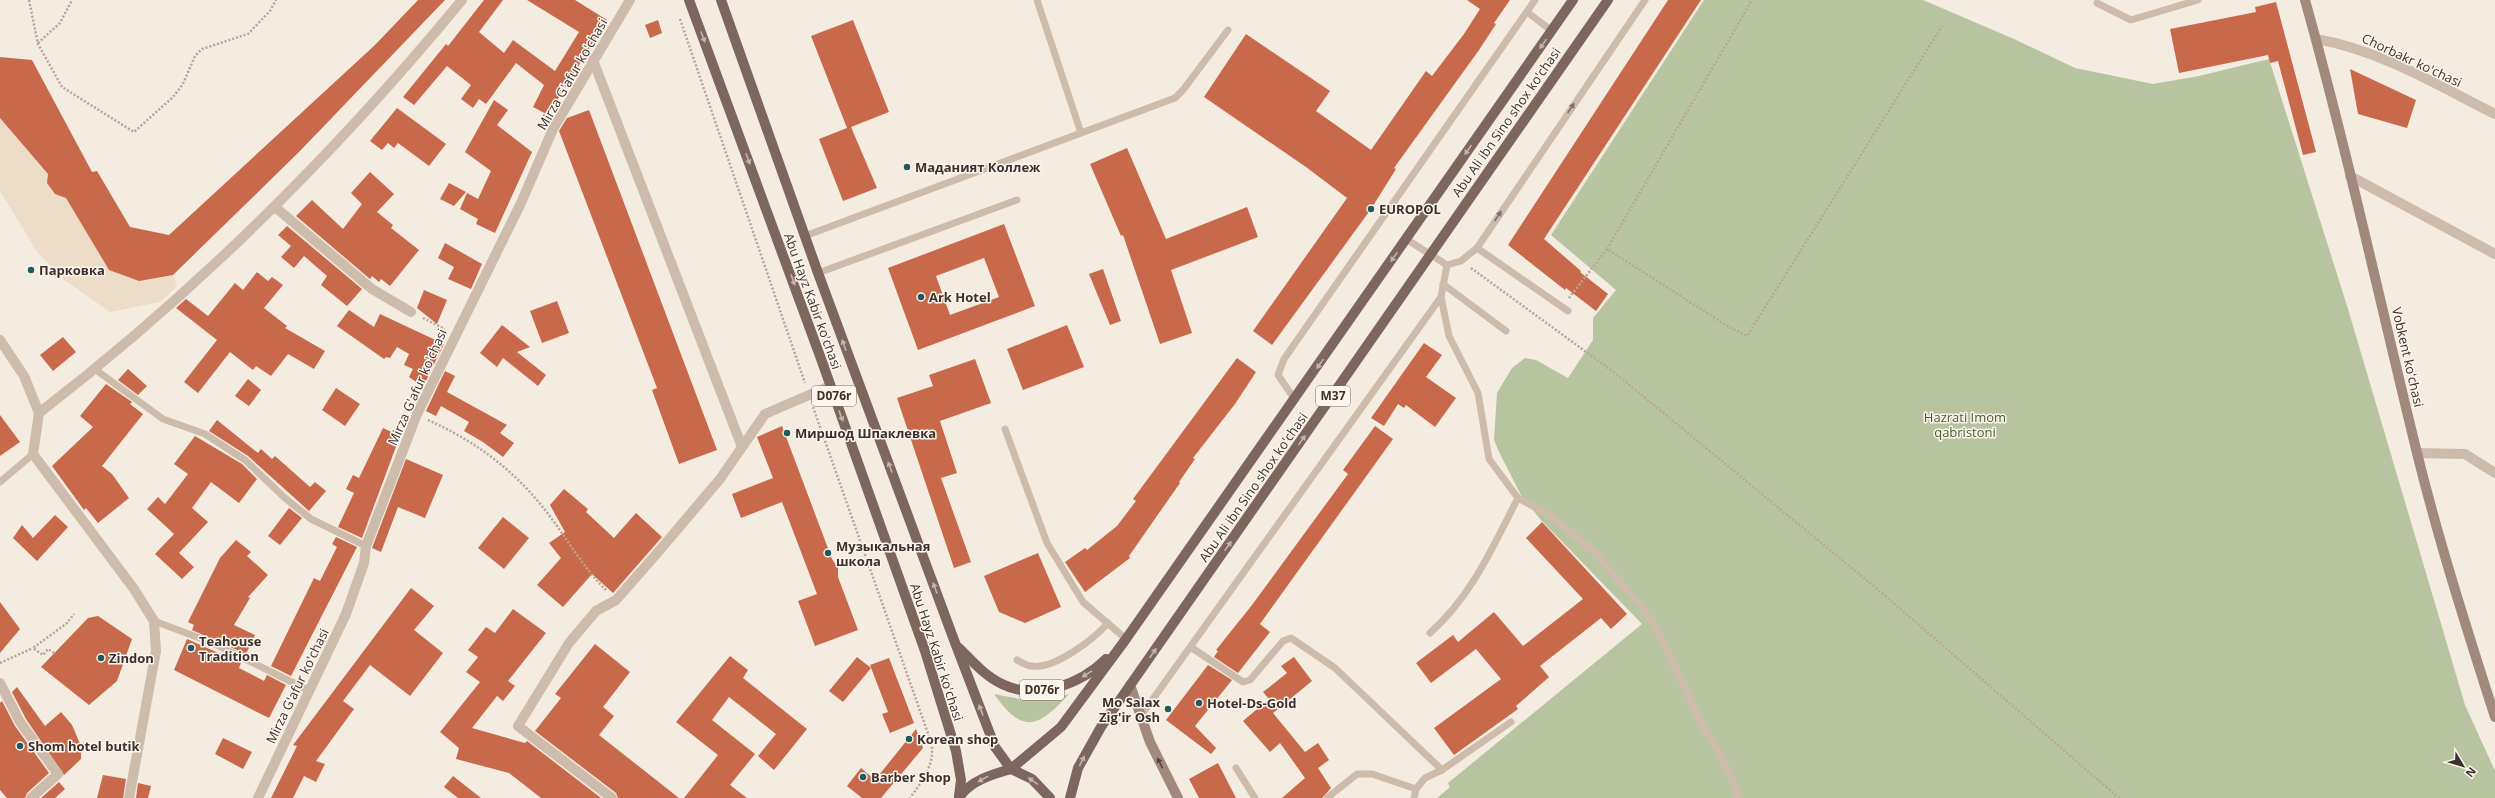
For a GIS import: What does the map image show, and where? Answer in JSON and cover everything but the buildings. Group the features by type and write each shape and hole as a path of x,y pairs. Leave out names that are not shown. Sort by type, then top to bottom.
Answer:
{"main road":[{"name":"Abu Hayz Kabir ko'chasi","path":"689,0 925,651 956,751 961,780 958,797"},
{"name":"Abu Hayz Kabir ko'chasi","path":"721,0 818,273 956,645 995,747 1011,769"},
{"name":"Abu Ali ibn Sino shox ko'chasi","path":"1011,769 1061,727 1126,639 1295,400 1573,0"},
{"name":"Abu Ali ibn Sino shox ko'chasi","path":"1070,798 1074,781 1083,757 1130,685 1608,0"},
{"name":"Vobkent koʻchasi","path":"2305,0 2369,246 2417,453 2444,554 2495,717"},
{"name":"D076r","path":"956,645 981,669 1000,683 1016,689 1038,690 1062,686 1081,678 1100,665 1126,639"},
{"path":"1130,685 1140,717 1159,762 1178,798"},
{"path":"1011,769 1032,779 1050,798"},
{"name":"M37","path":"958,797 973,784 991,774 1011,769"}],"street":[{"path":"39,414 96,370 128,339 178,300 275,207 379,97 462,0"},
{"name":"Mirza G'afur ko'chasi","path":"258,798 308,690 346,614 364,563 366,546 417,414 455,334 521,203 553,129 630,0"},
{"name":"Chorbakr ko'chasi","path":"2316,39 2371,53 2495,114"},
{"path":"593,60 742,447"},
{"path":"2350,176 2495,254"},
{"path":"275,207 372,289 412,312"},
{"path":"2,346 24,376 39,414 33,454 134,589 154,621 156,651 129,798"},
{"path":"612,798 518,726 569,643 596,611 616,600 720,479 765,414 830,386"},
{"path":"2417,453 2465,454 2495,472"},
{"path":"0,683 20,722 58,774 31,798"}],"lane":[{"path":"1037,0 1082,133"},
{"path":"1295,400 1278,375 1284,359 1535,0"},
{"path":"1406,239 1430,256 1447,265 1461,261 1477,248 1645,0"},
{"path":"2097,3 2131,20 2198,0"},
{"path":"1527,12 1552,31"},
{"path":"805,236 1174,98 1184,90 1228,30"},
{"path":"818,273 1017,200"},
{"path":"1477,248 1565,309"},
{"path":"1447,265 1441,297 1448,336 1478,393 1489,459 1518,498 1551,516 1593,551 1638,602 1655,626 1702,724 1728,769 1739,798"},
{"path":"1443,284 1506,331"},
{"path":"1140,717 1192,648 1441,297"},
{"path":"96,370 162,419 205,434 245,460 311,519 366,546"},
{"path":"1005,429 1047,542 1083,602 1126,639"},
{"path":"0,482 33,454"},
{"path":"1430,633 1448,617 1476,580 1518,498"},
{"path":"154,621 213,643 308,690"},
{"path":"1017,660 1031,666 1043,666 1054,662 1085,645 1108,623"},
{"path":"1192,648 1242,682 1250,680 1283,641 1292,638 1335,668 1442,770"},
{"path":"1414,798 1416,789 1425,778 1442,770 1511,722"},
{"path":"1236,768 1255,798"},
{"path":"1327,798 1357,774 1372,774 1416,789"}],"path":[{"path":"29,0 38,44 62,87 134,132 173,97 183,84 195,56 202,49 248,34 270,11 276,0"},
{"path":"38,44 60,23 72,0"},
{"path":"1565,309 1607,249 1752,0"},
{"path":"1607,249 1729,328 1747,336 1942,26"},
{"path":"1461,261 1615,373 1882,593 2119,798"},
{"path":"412,312 455,334"},
{"path":"417,414 463,436 505,466 546,511 601,585 616,600"},
{"path":"0,663 33,648 67,623 74,614"},
{"path":"33,648 43,655 48,649 54,653"}],"green space":[{"name":"Hazrati Imom qabristoni","path":"1704,0 1923,0 2014,39 2075,68 2153,84 2199,76 2269,59 2348,309 2465,705 2495,771 2495,798 1437,798 1450,787 1448,783 1642,624 1540,519 1521,495 1494,440 1497,393 1512,368 1525,358 1536,360 1568,378 1593,340 1593,318 1616,290 1551,235"},
{"path":"994,694 1014,698 1040,700 1069,694 1048,714 1039,720 1031,722 1022,721 1014,716 1004,707"}],"shaded area":[{"path":"0,118 48,174 47,183 55,193 66,198 109,270 139,281 173,275 177,286 160,302 110,312 63,279 38,253 0,191"}],"place":[{"name":"Маданият Коллеж","path":"907,167"},
{"name":"EUROPOL","path":"1371,209"},
{"name":"Парковка","path":"31,270"},
{"name":"Ark Hotel","path":"921,297"},
{"name":"Миршод Шпаклевка","path":"787,433"},
{"name":"Музыкальная школа","path":"828,553"},
{"name":"Teahouse Tradition","path":"191,648"},
{"name":"Zindon","path":"101,658"},
{"name":"Hotel-Ds-Gold","path":"1199,703"},
{"name":"Mo Salax Zig'ir Osh","path":"1168,709"},
{"name":"Korean shop","path":"909,739"},
{"name":"Shom hotel butik","path":"20,746"},
{"name":"Barber Shop","path":"863,777"}]}
